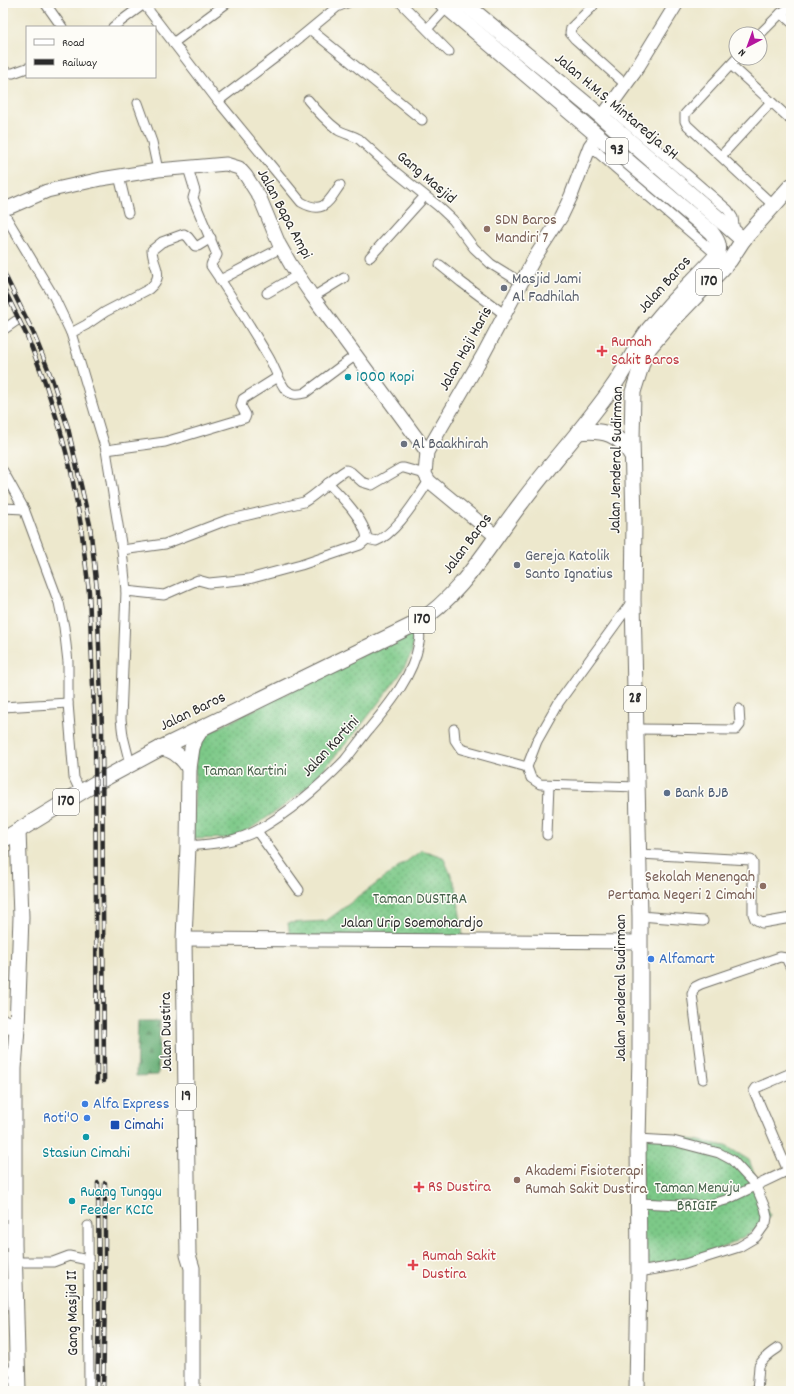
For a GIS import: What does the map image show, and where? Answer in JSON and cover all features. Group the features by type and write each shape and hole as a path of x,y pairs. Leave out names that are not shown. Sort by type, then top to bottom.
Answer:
{"main road":[{"name":"Jalan H.M.S. Mintaredja SH","path":"464,3 606,112 739,236"},
{"name":"Jalan H.M.S. Mintaredja SH","path":"447,4 594,140 694,218 715,237 719,246 717,256"},
{"name":"170","path":"739,236 773,205 791,186"},
{"path":"694,218 712,224 725,235 734,240 739,236"},
{"name":"Jalan Jenderal Sudirman","path":"637,1391 639,1272 638,1139 640,1056 640,916 633,600 633,392 643,360 649,348 671,322 730,260 739,236"},
{"name":"Jalan Baros","path":"161,748 417,623 430,615 453,593 497,537 521,503 612,388 640,341 676,298 717,256"},
{"path":"612,388 617,385 624,385 633,392"},
{"path":"578,432 593,431 612,436 623,443 632,456"},
{"name":"Jalan Dustira","path":"192,1391 192,1268 188,1254 184,939 188,846 189,768 192,748 202,728"},
{"name":"170","path":"3,840 80,793 161,748"},
{"path":"161,748 168,749 176,753 189,768"},
{"path":"18,831 21,917 14,1069 15,1262 10,1371 18,1391"},
{"path":"3,1022 17,1028"},
{"path":"182,1391 183,1268 188,1254"}],"street":[{"path":"45,3 61,26"},
{"path":"173,43 227,3"},
{"path":"218,101 311,30 338,5 347,3"},
{"path":"401,3 449,52"},
{"path":"606,112 626,85 677,3"},
{"path":"114,26 143,4 218,101 301,202 310,208 319,208 329,201 340,185"},
{"path":"427,29 447,4"},
{"path":"593,6 571,28 570,33 626,85"},
{"path":"768,26 782,13 791,7"},
{"path":"782,13 791,22"},
{"path":"311,30 422,120"},
{"path":"729,66 685,114 685,121 687,125 773,205"},
{"path":"731,66 791,120"},
{"path":"4,70 7,73 13,73 26,68"},
{"name":"Gang Masjid","path":"308,100 320,114 339,130 359,139 387,165 438,206 453,220 474,248 491,264 522,283"},
{"path":"721,156 771,102"},
{"path":"138,103 152,142 158,170"},
{"path":"594,140 717,256"},
{"name":"Jalan Haji Haris","path":"427,478 427,452 483,355 535,257 561,217 594,140"},
{"name":"Jalan Bapa Ampi","path":"3,208 10,207 47,191 119,176 158,170 226,164 239,168 260,198 281,248 298,275 427,452"},
{"path":"188,168 196,191 193,198 217,255 211,266 273,364 278,377 285,388 290,393 297,395 305,393 356,355"},
{"path":"119,176 128,213"},
{"path":"370,257 425,196"},
{"path":"3,212 54,297 71,333 106,450 122,550 126,591 121,720 123,736 130,764"},
{"path":"71,333 105,312 149,289 154,284 158,279 152,250 158,245 184,234 188,236 193,244 197,246 211,238"},
{"path":"220,280 281,248"},
{"path":"440,265 504,314"},
{"path":"267,293 298,275"},
{"path":"313,297 344,278"},
{"path":"3,330 16,321"},
{"path":"106,450 165,442 245,418 245,413 241,406 243,399 278,377"},
{"path":"122,550 165,544 227,520 304,502 315,495 328,483 348,470 362,482 372,485 401,468 427,478 497,537"},
{"path":"3,471 24,509 59,603 64,627 68,662 68,703 74,778 80,793"},
{"path":"367,539 376,541 388,533 406,514 427,478"},
{"path":"328,483 349,505 366,533 367,539"},
{"path":"3,508 24,509"},
{"path":"126,591 164,595 198,580 209,583 249,579 301,565 360,545 367,539"},
{"path":"633,600 559,702 537,741 527,766 531,778 540,784 638,787"},
{"name":"Jalan Kartini","path":"188,846 235,840 257,831 284,814 345,760 386,709 406,678 416,656 420,642 417,623"},
{"path":"3,706 68,703"},
{"path":"636,728 736,730 740,725 739,709"},
{"path":"454,729 455,740 461,749 527,766"},
{"path":"548,835 549,785"},
{"path":"257,831 299,890"},
{"path":"639,854 751,860 753,914 755,919 762,923 791,918"},
{"path":"640,916 703,921"},
{"name":"Jalan Urip Soemohardjo","path":"184,939 640,942"},
{"path":"703,1079 692,994 695,987 780,958 786,958 791,968"},
{"path":"638,1203 706,1206 726,1200 756,1186 790,1173 754,1091 756,1088 791,1073"},
{"path":"638,1139 673,1141 719,1153 732,1160 756,1186 765,1208 766,1217 766,1223 756,1237 739,1247 685,1264 639,1272"},
{"path":"88,1226 88,1260"},
{"name":"Gang Masjid II","path":"15,1262 53,1262 69,1256 88,1260 89,1391"},
{"path":"757,1391 759,1366 765,1357 778,1348"}],"green space":[{"name":"Taman Kartini","path":"414,629 412,653 399,676 356,732 309,786 281,808 250,829 230,838 193,839 196,746 212,731"},
{"name":"Taman DUSTIRA","path":"422,850 443,857 456,886 463,936 290,937 288,923 326,921"},
{"path":"138,1021 160,1021 158,1075 136,1076"},
{"name":"Taman Menuju BRIGIF","path":"642,1130 726,1146 749,1160 770,1215 759,1228 727,1246 685,1260 641,1266"}],"railway":[{"path":"3,271 33,332 52,379 68,428 90,525 97,590 102,728 104,1081"},
{"path":"3,287 27,336 45,382 60,429 71,471 81,526 89,592 95,733 97,1082"},
{"path":"97,1391 99,1312 98,1183"},
{"path":"103,1391 105,1183"}],"place":[{"name":"SDN Baros Mandiri 7","path":"487,229"},
{"name":"Masjid Jami Al Fadhilah","path":"504,288"},
{"name":"Rumah Sakit Baros","path":"602,351"},
{"name":"1000 Kopi","path":"348,377"},
{"name":"Al Baakhirah","path":"404,444"},
{"name":"Gereja Katolik Santo Ignatius","path":"517,565"},
{"name":"Bank BJB","path":"667,793"},
{"name":"Sekolah Menengah Pertama Negeri 2 Cimahi","path":"763,886"},
{"name":"Alfamart","path":"651,959"},
{"name":"Alfa Express","path":"85,1104"},
{"name":"Roti'O","path":"87,1118"},
{"name":"Cimahi","path":"115,1125"},
{"name":"Stasiun Cimahi","path":"86,1137"},
{"name":"Akademi Fisioterapi Rumah Sakit Dustira","path":"517,1180"},
{"name":"RS Dustira","path":"419,1187"},
{"name":"Ruang Tunggu Feeder KCIC","path":"72,1201"},
{"name":"Rumah Sakit Dustira","path":"413,1265"}]}
